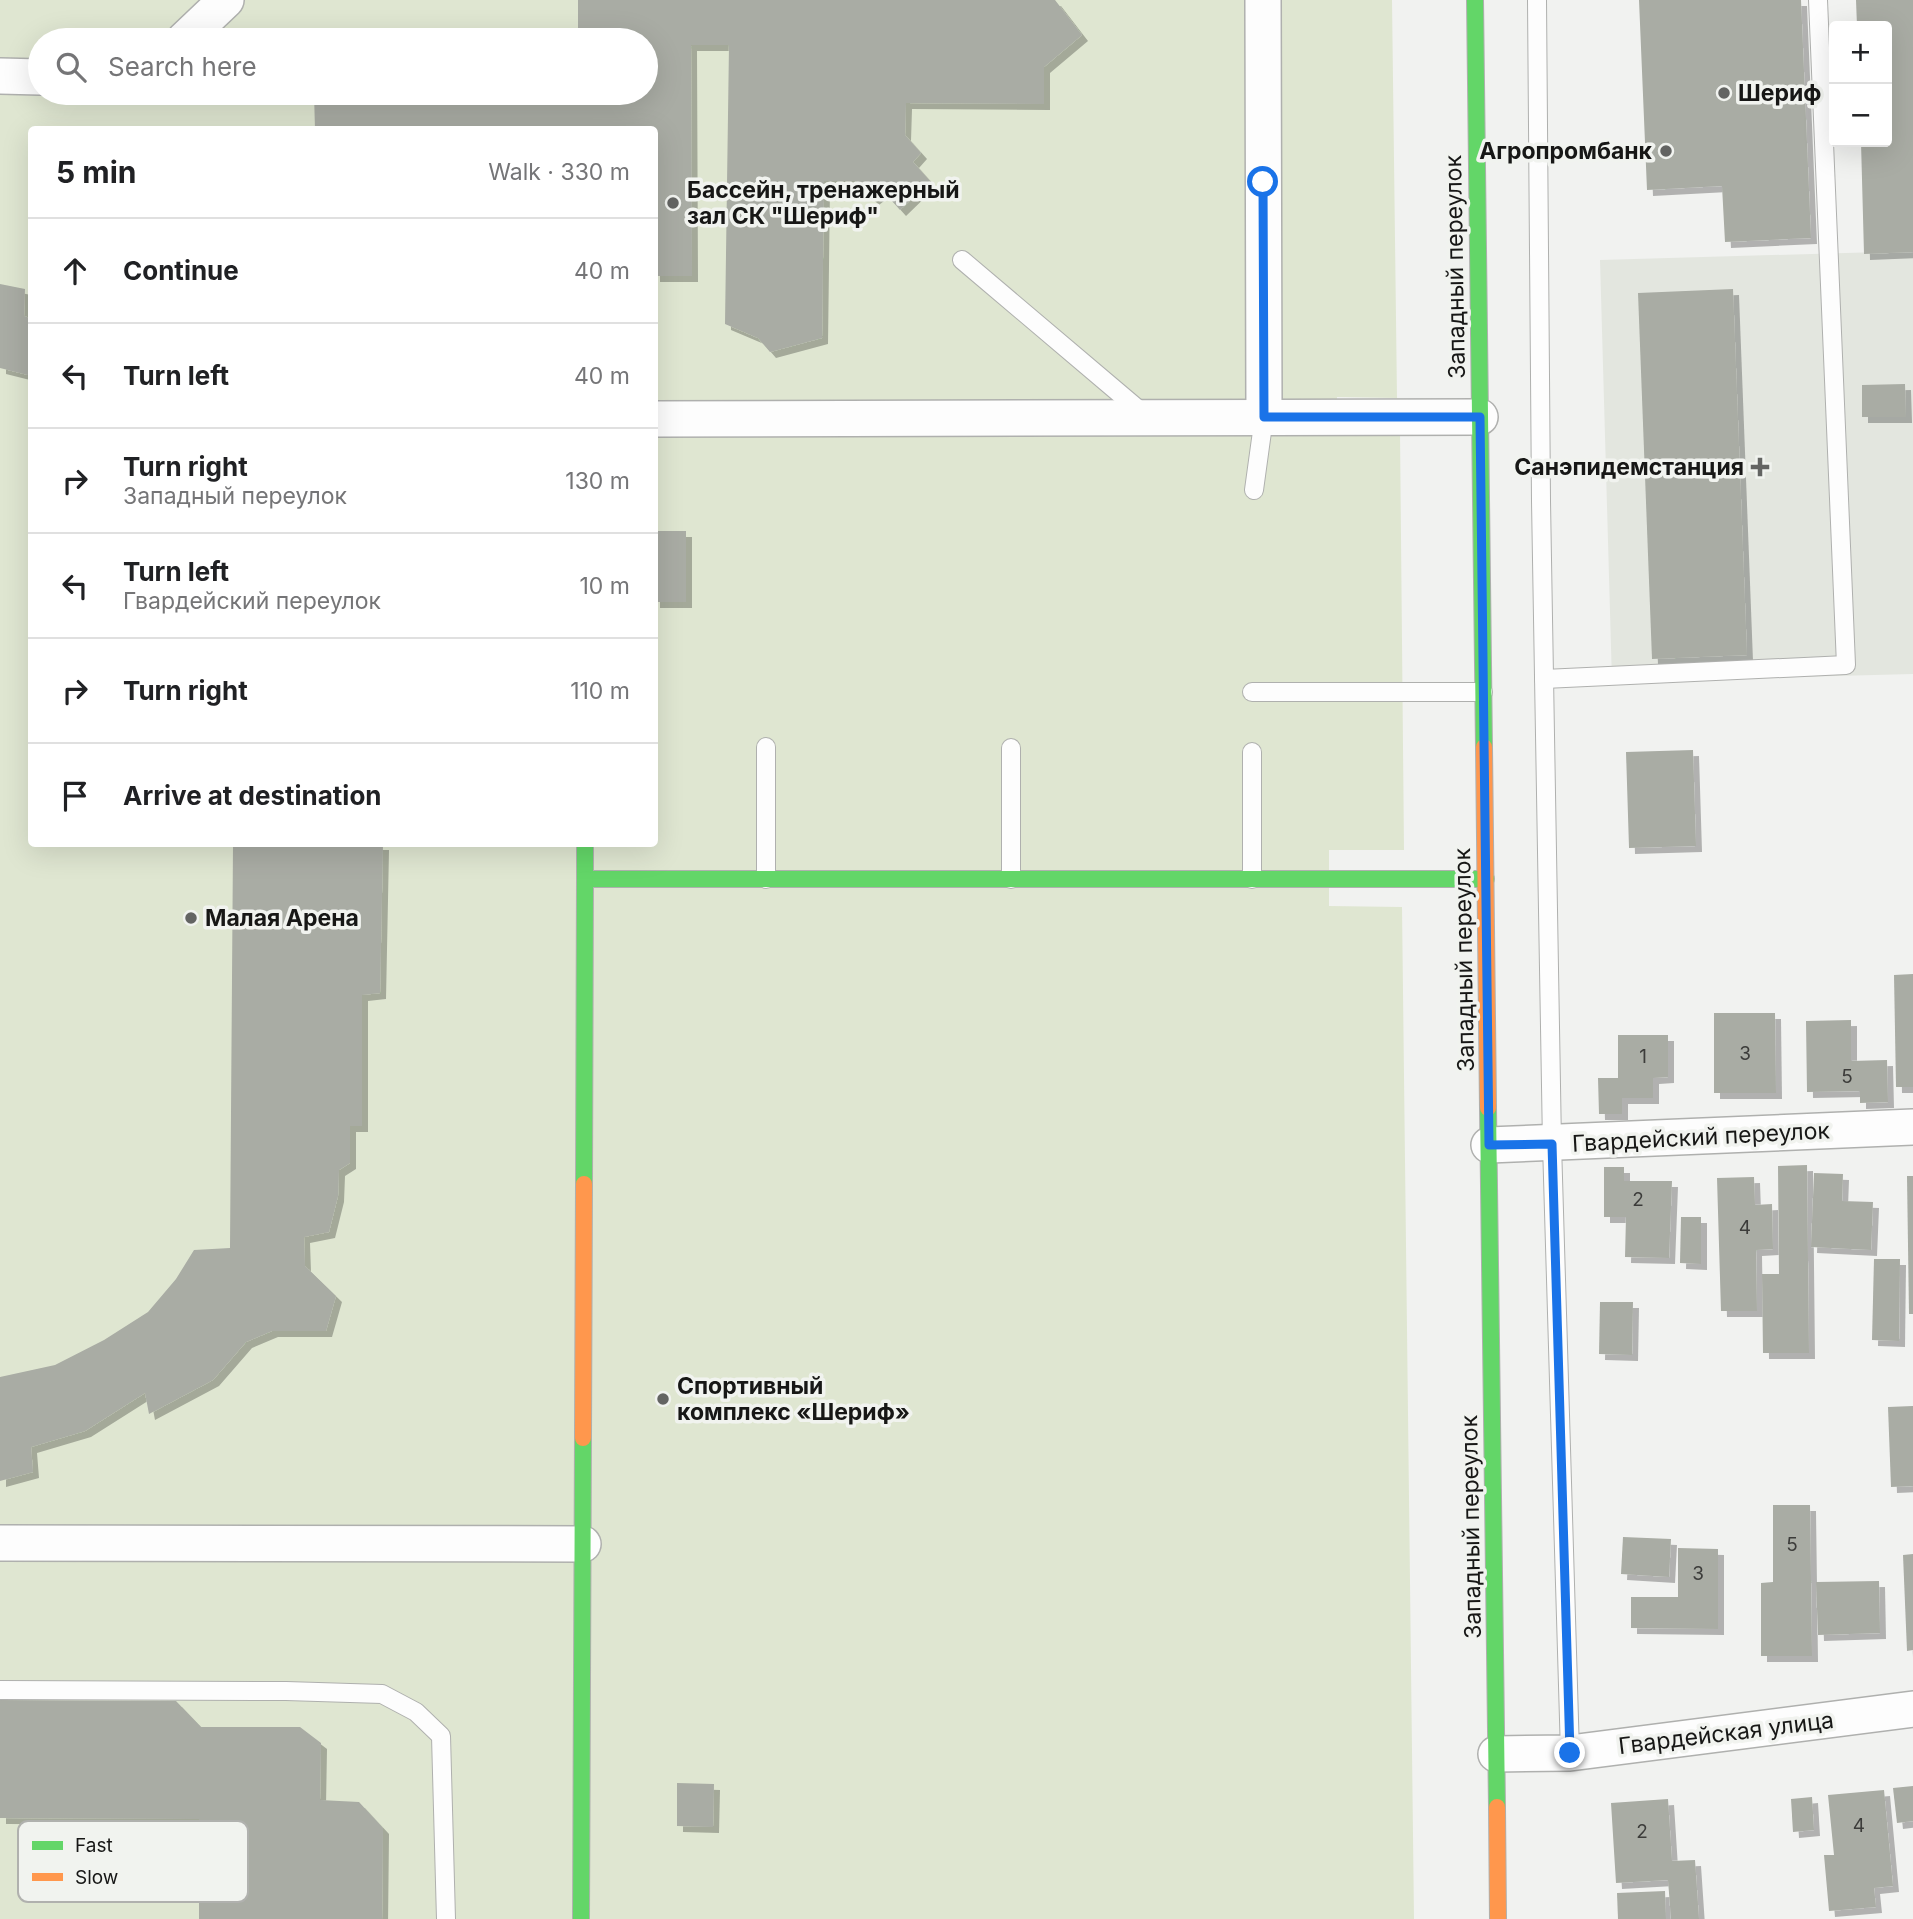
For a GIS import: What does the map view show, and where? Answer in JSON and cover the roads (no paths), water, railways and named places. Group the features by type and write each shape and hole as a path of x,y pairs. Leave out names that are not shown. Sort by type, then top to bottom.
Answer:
{"street":[{"path":"197,28 226,0"},
{"path":"1262,0 1264,417"},
{"name":"Западный переулок","path":"1475,0 1498,1919"},
{"path":"0,76 28,77"},
{"path":"658,419 1480,417"},
{"path":"581,1919 585,847"},
{"path":"585,879 1486,879"},
{"name":"Гвардейский переулок","path":"1489,1145 1913,1127"},
{"path":"0,1543 583,1544"},
{"name":"Гвардейская улица","path":"1496,1754 1570,1753 1913,1709"}],"lane":[{"path":"1537,0 1552,1144 1570,1753"},
{"path":"1544,679 1846,665 1818,0"},
{"path":"962,260 1147,418"},
{"path":"1254,490 1264,417"},
{"path":"1252,692 1483,692"},
{"path":"766,747 766,879"},
{"path":"1011,748 1011,879"},
{"path":"1252,751 1252,879"},
{"path":"0,1690 272,1690 382,1694 416,1712 441,1736 446,1919"}],"place":[{"name":"Шериф","path":"1724,93"},
{"name":"Агропромбанк","path":"1666,151"},
{"name":"Бассейн, тренажерный зал СК \"Шериф\"","path":"673,203"},
{"name":"Санэпидемстанция","path":"1760,467"},
{"name":"Малая Арена","path":"191,918"},
{"name":"Спортивный комплекс «Шериф»","path":"663,1399"}]}
